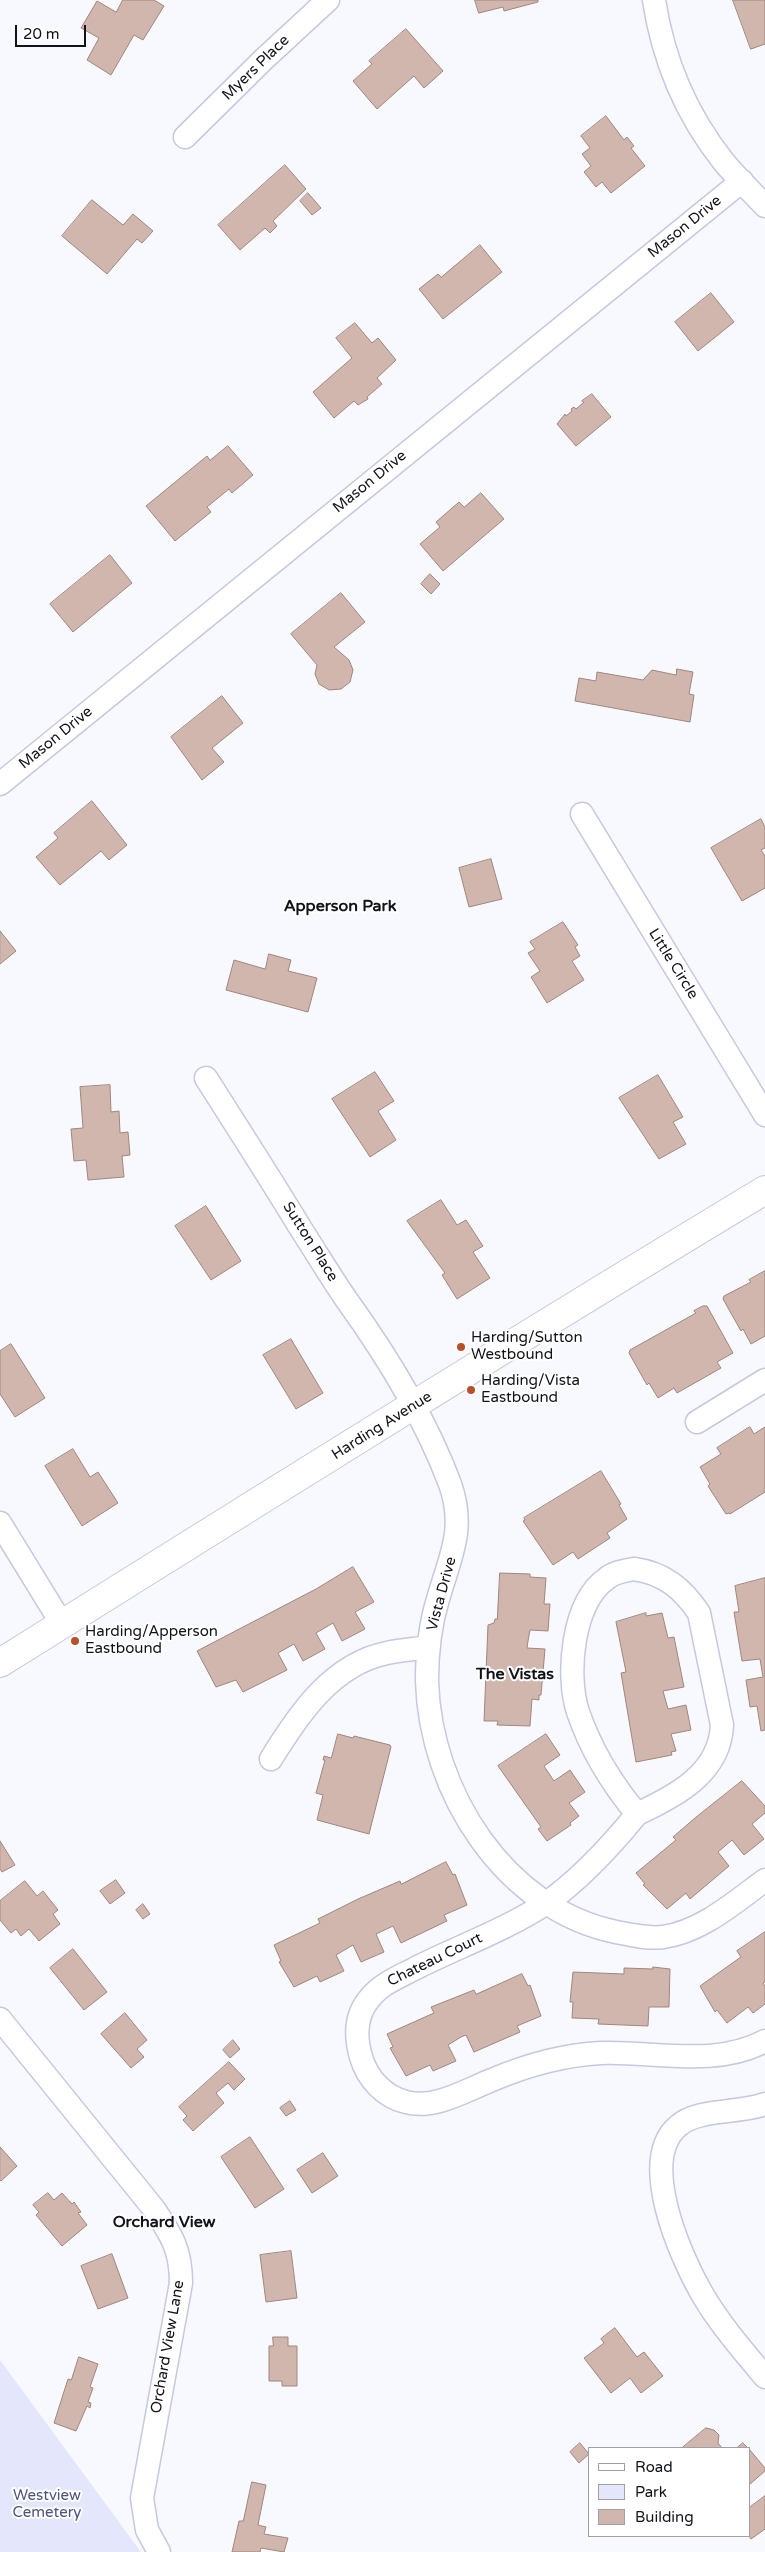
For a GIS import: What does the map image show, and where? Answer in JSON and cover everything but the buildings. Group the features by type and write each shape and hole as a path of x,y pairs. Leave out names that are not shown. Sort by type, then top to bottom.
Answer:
{"main road":[{"name":"Harding Avenue","path":"0,1663 414,1405 765,1190"}],"street":[{"name":"Myers Place","path":"185,137 264,59 328,0"},
{"path":"654,0 672,74 691,112 724,163 765,206"},
{"name":"Mason Drive","path":"0,784 742,181"},
{"name":"Little Circle","path":"582,814 765,1115"},
{"name":"Sutton Place","path":"206,1078 346,1299 370,1332 414,1405"},
{"path":"697,1422 765,1380"},
{"name":"Vista Drive","path":"414,1405 436,1449 456,1506 456,1542 437,1601 429,1648 427,1680 430,1718 447,1778 467,1819 505,1868 545,1904"},
{"path":"0,1523 62,1624"},
{"path":"634,1569 648,1571 665,1578 689,1598 699,1613 722,1725 721,1739 712,1762 677,1794 637,1814 612,1780 589,1741 578,1709 573,1657 579,1621 594,1591 614,1574 634,1569"},
{"path":"271,1759 295,1720 314,1697 332,1681 352,1667 386,1653 429,1648"},
{"name":"Chateau Court","path":"637,1814 587,1868 545,1904 504,1927 388,1983 369,1999 360,2013 357,2040 363,2063 380,2088 399,2101 413,2104 432,2104 514,2071 561,2058 601,2053 689,2056 738,2050 765,2041"},
{"path":"545,1904 561,1914 598,1928 634,1936 665,1937 697,1926 765,1880"},
{"name":"Orchard View Lane","path":"0,2018 154,2209 174,2238 179,2256 181,2283 142,2498 147,2530 159,2552"},
{"path":"765,2104 732,2112 691,2118 671,2133 664,2146 660,2170 667,2206 691,2273 719,2318 765,2377"}],"green space":[{"name":"Westview Cemetery","path":"0,2360 141,2552 0,2552"}],"place":[{"name":"Harding/Sutton Westbound","path":"461,1347"},
{"name":"Harding/Vista Eastbound","path":"471,1390"},
{"name":"Harding/Apperson Eastbound","path":"75,1641"}],"district":[{"name":"Apperson Park","path":"340,907"},
{"name":"The Vistas","path":"515,1675"},
{"name":"Orchard View","path":"164,2223"}]}
